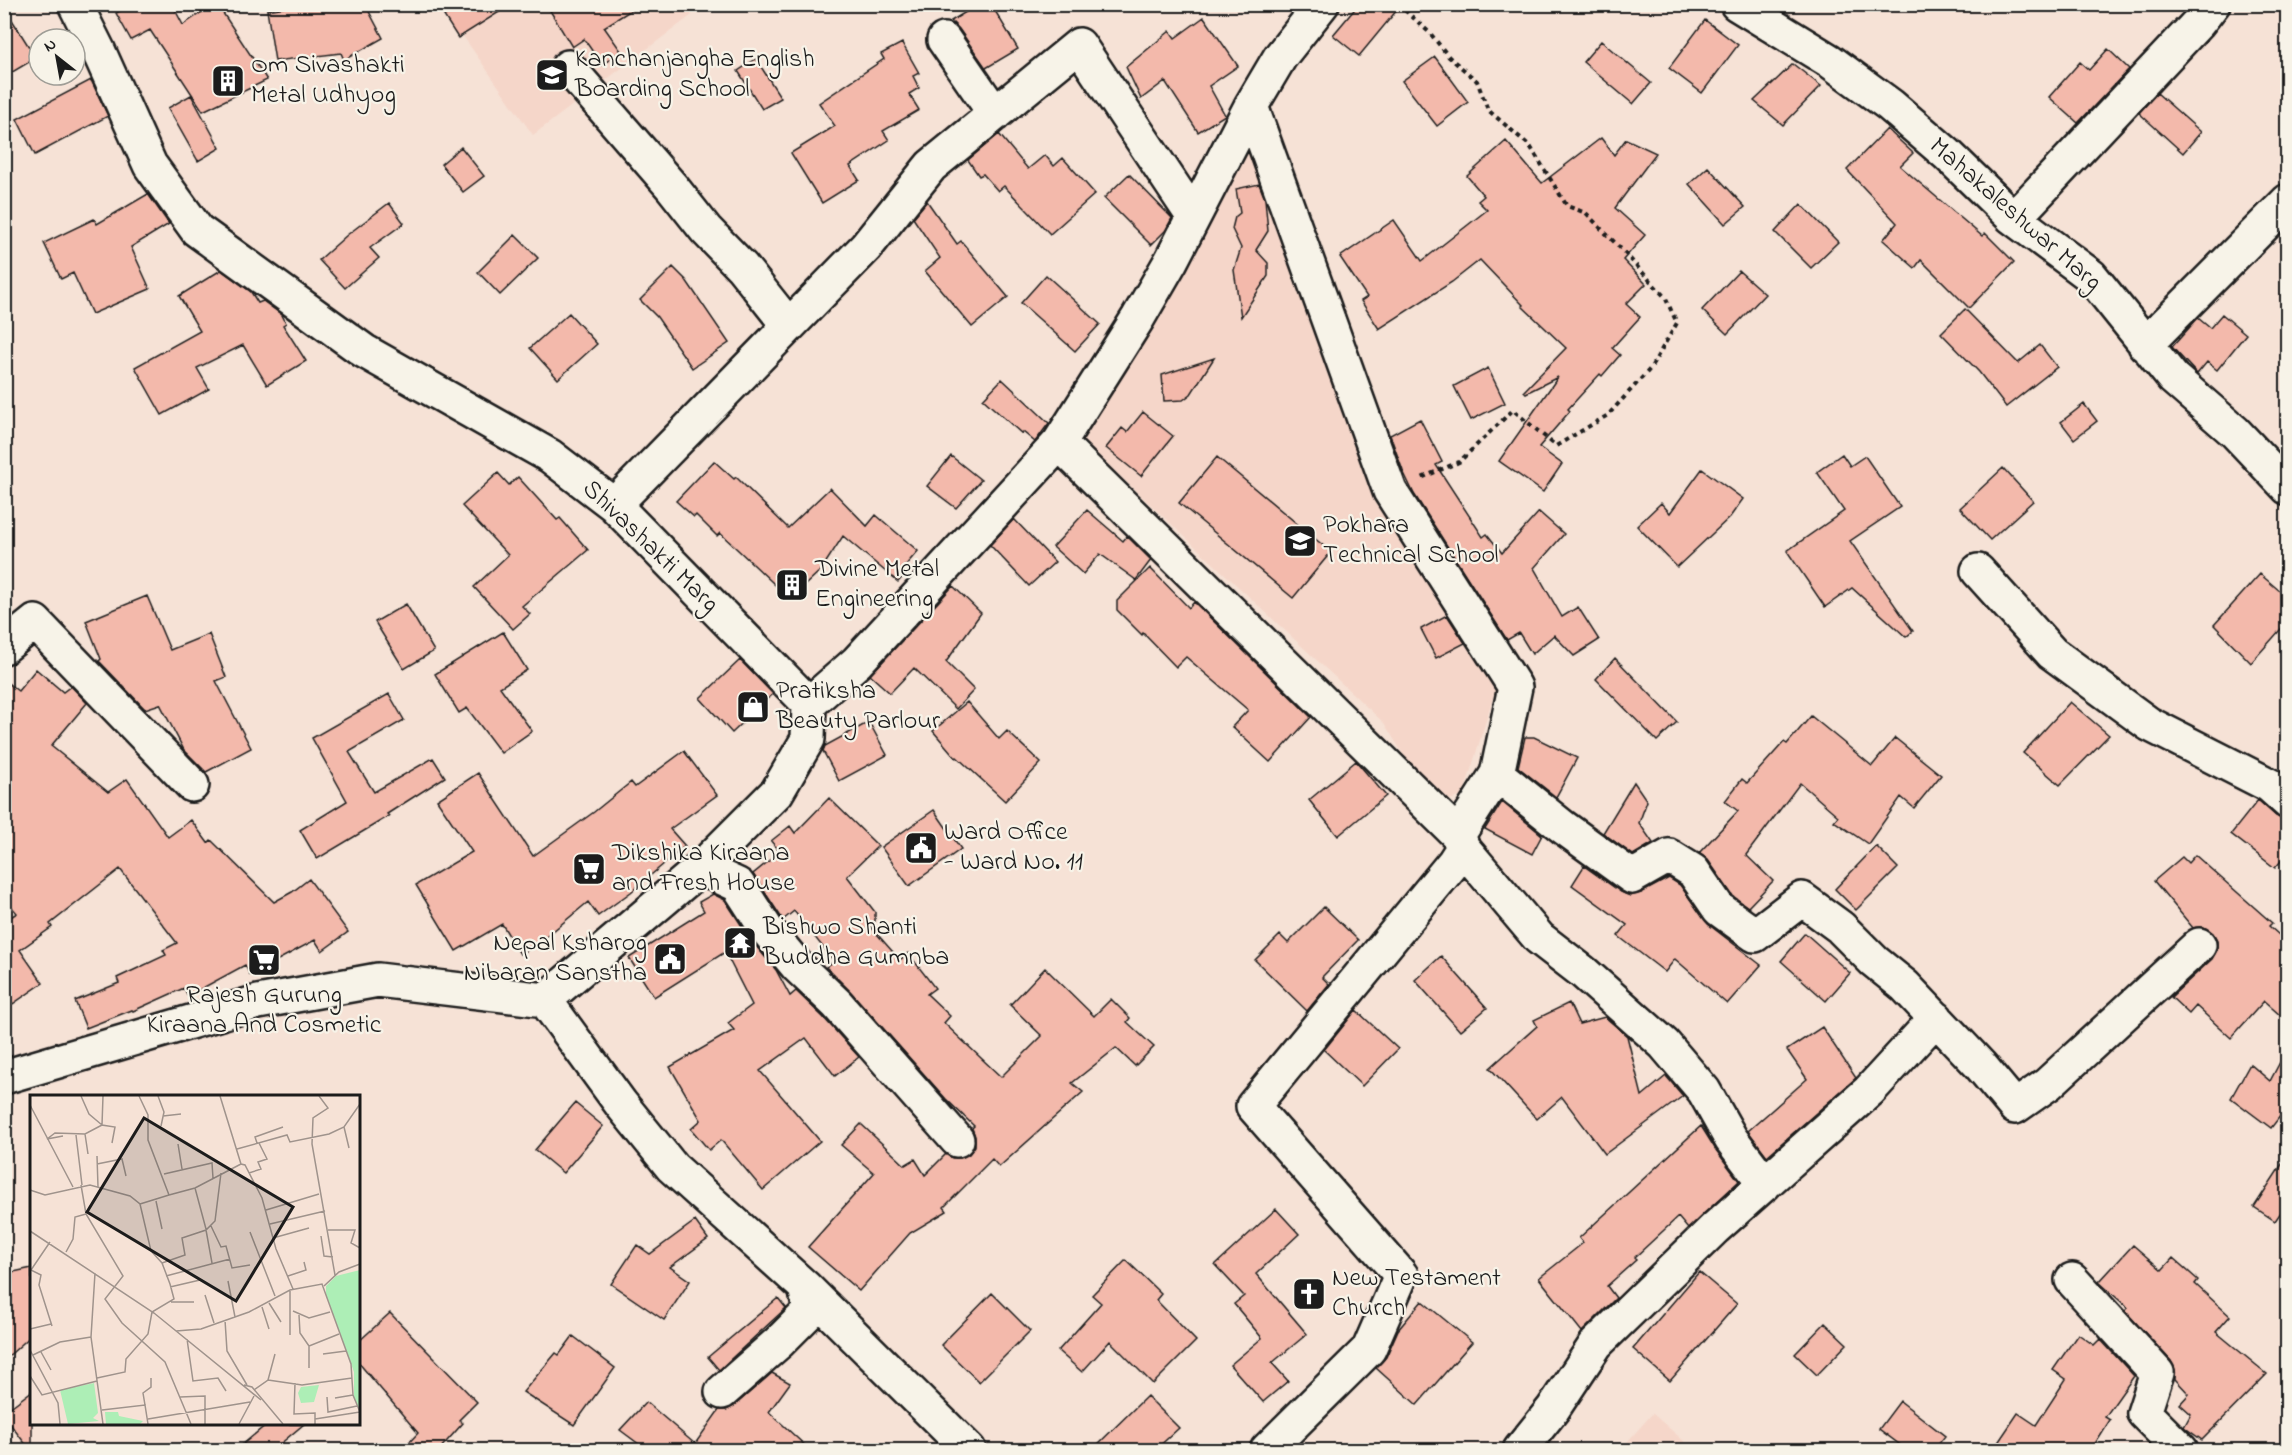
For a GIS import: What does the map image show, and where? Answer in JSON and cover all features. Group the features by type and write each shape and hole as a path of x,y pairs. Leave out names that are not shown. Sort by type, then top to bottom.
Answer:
{"street":[{"name":"Shivashakti Marg","path":"75,4 150,165 197,230 364,351 550,456 614,505 809,704"},
{"path":"544,1000 701,868 777,792 808,739 809,704 857,662 1059,443 1171,261 1251,106 1280,57 1322,4"},
{"name":"Mahakaleshwar Marg","path":"1737,4 1830,61 1890,105 1947,154 2012,217 2091,276 2173,378 2235,432 2287,487"},
{"path":"2012,217 2021,211 2068,162 2213,4"},
{"path":"944,40 995,114"},
{"path":"614,505 866,248 931,166 1079,45 1193,216"},
{"path":"568,67 672,187 706,230 742,267 788,325"},
{"path":"1251,106 1390,491 1515,687 1497,774 1460,842 1454,862 1253,1106 1401,1275 1369,1349 1267,1450"},
{"path":"2145,345 2288,201"},
{"path":"1059,443 1460,842 1539,938 1583,972 1664,1044 1704,1091 1731,1139 1765,1184"},
{"path":"1978,571 2052,653 2150,724 2268,785 2288,802"},
{"path":"4,646 35,622 192,785"},
{"path":"1497,774 1632,877 1669,856 1693,871 1719,909 1755,935 1802,899 1840,927 1874,961 1905,986 1980,1065 2015,1107 2048,1084 2199,945"},
{"path":"701,868 738,885 767,930 797,966 837,1004 957,1140"},
{"path":"4,1077 258,1002 378,980 544,1000 621,1104 672,1167 805,1287 969,1450"},
{"path":"1520,1450 1553,1409 1596,1344 1715,1228 1869,1091 1936,1018"},
{"path":"2072,1280 2157,1373 2144,1413 2181,1450"},
{"path":"722,1392 779,1342 810,1311 805,1287"}],"path":[{"path":"1390,491 1459,462 1513,410 1556,446 1608,415 1650,369 1677,324 1665,297 1622,250 1586,213 1567,206 1530,146 1488,110 1477,81 1449,57 1430,33 1398,4"}],"shaded area":[{"name":"Kanchanjangha English Boarding School","path":"685,4 692,15 533,135 441,5"},
{"name":"Pokhara Technical School","path":"1247,150 1265,173 1373,476 1498,681 1463,796 1434,804 1384,723 1077,436"},
{"path":"1653,1414 1694,1450 1620,1450"}],"building":[{"path":"132,4 172,4 183,25 217,4 267,80 203,111 150,30 131,40 116,13"},
{"path":"306,4 365,4 383,38 344,60 341,53 275,61 267,10"},
{"path":"463,4 512,4 458,38 444,16"},
{"path":"546,4 641,4 604,27 621,51 602,65 584,39 572,47"},
{"path":"979,4 991,4 1018,49 986,68 951,21"},
{"path":"1359,4 1402,4 1359,56 1333,35"},
{"path":"4,7 27,44 27,63 4,77"},
{"path":"1204,17 1238,66 1209,86 1225,115 1198,132 1165,81 1141,99 1126,67 1170,31 1175,38"},
{"path":"1705,20 1738,45 1702,93 1669,68"},
{"path":"1601,41 1651,83 1633,104 1583,62"},
{"path":"902,43 919,73 913,76 919,88 909,94 919,110 883,131 889,140 850,166 859,180 822,203 791,153 835,126 819,103 884,59 881,54"},
{"path":"2108,49 2129,69 2078,123 2049,97 2080,62 2089,70"},
{"path":"1435,57 1468,102 1437,126 1402,81"},
{"path":"756,59 781,98 762,109 738,71"},
{"path":"1793,64 1821,86 1783,125 1754,101"},
{"path":"91,80 108,116 35,155 17,119 78,87 87,87 87,82"},
{"path":"2157,93 2201,132 2183,153 2139,113"},
{"path":"191,95 220,148 198,161 168,108"},
{"path":"1887,129 1913,153 1900,166 1982,236 1985,233 2014,262 1969,308 1921,260 1915,268 1883,240 1897,223 1847,170"},
{"path":"999,134 1028,169 1045,155 1054,166 1063,158 1095,194 1050,234 1004,186 998,191 983,174 979,176 968,160"},
{"path":"1601,138 1614,155 1626,139 1656,153 1615,208 1645,235 1623,260 1646,284 1626,304 1640,317 1612,348 1620,355 1568,409 1570,411 1539,447 1562,464 1543,492 1499,461 1558,377 1526,393 1524,391 1566,348 1522,306 1480,260 1452,282 1379,329 1361,301 1367,297 1340,257 1394,220 1422,261 1487,210 1478,201 1484,196 1467,176 1506,141 1542,183"},
{"path":"461,147 484,176 463,192 441,164"},
{"path":"1708,167 1745,207 1725,224 1689,184"},
{"path":"1129,174 1172,218 1165,231 1151,245 1104,198"},
{"path":"1259,184 1265,199 1268,231 1256,250 1268,263 1268,276 1241,317 1234,270 1241,248 1232,229 1235,217 1240,213 1236,189"},
{"path":"148,194 169,224 131,247 150,289 92,314 73,273 61,279 44,243 94,219 97,224"},
{"path":"927,201 957,244 961,241 1008,297 972,327 925,271 940,258 913,218"},
{"path":"389,203 404,223 370,248 379,258 345,288 319,260"},
{"path":"1801,204 1838,242 1811,268 1775,232"},
{"path":"515,235 538,258 500,295 478,272"},
{"path":"673,267 686,280 729,343 692,368 657,317 640,300"},
{"path":"221,270 251,292 258,303 263,301 282,315 286,323 283,325 306,361 267,385 243,345 197,368 209,389 162,415 135,367 200,331 179,296"},
{"path":"1739,271 1765,294 1727,334 1702,310"},
{"path":"1046,275 1100,324 1075,351 1021,303"},
{"path":"1965,309 2018,363 2040,345 2057,367 2006,407 1979,372 1941,333"},
{"path":"569,313 597,344 558,379 530,348"},
{"path":"2222,314 2246,334 2217,370 2207,362 2197,374 2172,347 2198,318 2210,328"},
{"path":"1214,358 1191,394 1183,400 1164,401 1162,375"},
{"path":"1488,368 1505,403 1471,420 1454,386"},
{"path":"1002,379 1049,423 1035,442 1023,432 1022,434 983,399"},
{"path":"2084,404 2097,421 2074,439 2061,422"},
{"path":"1143,412 1173,436 1141,476 1106,448 1122,428 1127,432"},
{"path":"1420,419 1442,462 1436,465 1483,537 1487,534 1502,553 1539,512 1564,534 1534,568 1562,617 1578,607 1599,640 1574,656 1554,635 1532,654 1519,633 1507,640 1414,494 1403,471 1390,435"},
{"path":"1842,454 1850,466 1865,456 1900,507 1850,541 1913,631 1906,637 1852,588 1825,607 1787,551 1844,511 1817,472"},
{"path":"951,456 981,480 956,508 927,486"},
{"path":"1217,457 1331,552 1293,598 1179,503"},
{"path":"714,461 734,479 736,477 788,528 830,488 867,526 876,515 918,551 905,566 909,570 898,582 843,536 821,570 790,599 720,533 717,536 696,515 694,517 676,501"},
{"path":"2003,468 2033,501 1990,540 1960,508"},
{"path":"1702,469 1743,499 1730,517 1677,567 1637,526 1661,503 1670,513"},
{"path":"498,473 509,485 518,477 557,520 560,518 588,550 522,606 530,614 513,629 474,587 508,555 462,506"},
{"path":"1087,510 1123,541 1127,536 1151,560 1136,580 1100,554 1083,574 1053,547"},
{"path":"1014,519 1055,562 1029,586 990,545"},
{"path":"1150,568 1189,608 1194,602 1311,717 1270,762 1232,727 1248,710 1186,657 1176,667 1117,610 1117,601"},
{"path":"2260,574 2288,598 2288,621 2251,663 2214,625"},
{"path":"953,586 981,613 946,662 974,690 956,709 914,668 890,693 870,675"},
{"path":"147,596 170,650 209,634 226,677 216,681 251,748 206,772 184,750 160,704 145,709 99,661 101,659 86,621"},
{"path":"406,604 434,651 404,669 375,622"},
{"path":"1447,615 1465,643 1436,658 1421,629"},
{"path":"503,632 527,670 500,687 532,731 501,753 467,708 459,713 435,674"},
{"path":"1615,658 1677,722 1657,741 1596,679"},
{"path":"740,660 773,694 732,733 700,698"},
{"path":"36,669 63,692 71,686 87,703 51,746 108,792 127,779 168,837 191,820 208,843 211,840 274,902 309,879 348,932 322,951 315,940 250,975 245,965 188,996 184,988 133,1011 86,1028 75,1001 119,983 117,978 166,955 163,950 177,943 120,869 50,924 52,927 20,950 43,983 4,1010 4,921 17,913 4,898 4,680 18,691"},
{"path":"389,694 404,720 349,752 374,792 433,758 445,777 387,814 389,816 317,859 300,830 347,801 312,738"},
{"path":"967,702 999,739 1007,731 1041,763 1005,801 956,758 933,731"},
{"path":"2070,702 2109,735 2060,785 2023,753"},
{"path":"1811,716 1872,766 1895,738 1941,775 1914,808 1901,797 1868,844 1834,821 1838,816 1800,783 1746,855 1773,881 1748,907 1733,896 1708,860 1699,853 1738,811 1725,801 1742,779 1747,783 1784,742 1787,744"},
{"path":"869,722 887,755 839,781 823,751 825,746"},
{"path":"1525,737 1534,737 1577,758 1556,797 1518,767"},
{"path":"684,751 717,795 670,829 685,846 631,892 598,916 588,902 535,946 520,954 502,924 456,951 416,885 472,852 437,800 478,773 533,856 631,782 635,787"},
{"path":"1356,761 1386,796 1338,836 1309,800"},
{"path":"1634,782 1647,801 1639,823 1653,843 1633,855 1603,833"},
{"path":"829,798 878,846 847,876 875,912 875,921 870,926 900,960 908,953 935,988 927,994 950,1016 944,1023 1001,1077 1042,1036 1010,1005 1045,968 1094,1016 1111,999 1130,1018 1127,1022 1154,1047 1135,1066 1116,1048 1072,1083 1083,1092 999,1167 992,1159 944,1207 947,1211 910,1233 859,1291 808,1247 874,1173 841,1145 861,1124 905,1165 915,1159 925,1175 946,1154 952,1158 960,1158 969,1154 975,1146 975,1137 972,1128 974,1126 946,1099 826,967 834,961 794,911 783,920 753,874 780,852 771,841 790,826 795,833"},
{"path":"2258,800 2276,816 2288,820 2288,853 2275,868 2231,834"},
{"path":"1502,802 1542,835 1532,854 1485,829"},
{"name":"Ward Office - Ward No. 11","path":"934,810 961,849 909,886 881,847"},
{"path":"1876,846 1898,868 1856,910 1835,889"},
{"path":"2195,855 2272,923 2269,926 2288,943 2288,1022 2264,1001 2231,1038 2196,1006 2189,1014 2171,997 2212,959 2217,950 2217,940 2213,933 2204,927 2193,928 2154,881 2182,857 2188,863"},
{"path":"1584,866 1630,896 1641,893 1669,878 1680,885 1708,924 1761,965 1727,1004 1675,959 1665,972 1618,936 1627,925 1572,885"},
{"path":"713,894 725,900 751,940 776,970 790,996 796,991 859,1057 835,1076 806,1038 760,1071 820,1141 763,1190 721,1140 709,1150 691,1129 701,1120 670,1067 734,1030 728,1023 752,1005 725,952 654,997 629,958 704,911 699,902"},
{"path":"1324,907 1358,940 1322,977 1329,984 1307,1011 1255,960 1280,935 1288,943"},
{"path":"1805,933 1850,973 1826,1001 1781,961"},
{"path":"1441,956 1487,1008 1460,1031 1415,980"},
{"path":"1569,1003 1579,1024 1605,1017 1627,1036 1642,1096 1666,1076 1683,1096 1605,1154 1562,1097 1537,1119 1490,1068 1537,1026 1534,1020"},
{"path":"1356,1010 1398,1049 1362,1086 1324,1050"},
{"path":"1822,1027 1856,1078 1767,1156 1748,1131 1807,1079 1787,1050"},
{"path":"2288,1047 2288,1106 2271,1128 2231,1098 2250,1064 2270,1081"},
{"path":"575,1103 603,1126 563,1173 535,1150"},
{"path":"1701,1126 1739,1181 1688,1229 1678,1217 1634,1258 1636,1260 1607,1286 1616,1298 1582,1332 1539,1278 1583,1243 1579,1238"},
{"path":"2288,1155 2288,1202 2275,1221 2254,1207"},
{"path":"1276,1209 1299,1234 1256,1274 1307,1334 1272,1363 1288,1381 1263,1402 1230,1365 1262,1338 1234,1304 1244,1296 1215,1265"},
{"path":"695,1221 708,1239 670,1267 690,1281 664,1320 611,1284 637,1245 650,1254"},
{"path":"2133,1245 2162,1270 2173,1258 2198,1280 2195,1284 2230,1316 2216,1332 2267,1374 2202,1440 2184,1427 2191,1414 2180,1404 2189,1394 2175,1379 2175,1370 2171,1361 2125,1311 2128,1308 2099,1282"},
{"path":"1126,1260 1161,1294 1156,1300 1196,1341 1153,1384 1110,1341 1082,1372 1058,1351 1101,1303 1092,1295"},
{"path":"30,1268 30,1337 4,1360 4,1274"},
{"path":"1699,1272 1737,1304 1670,1381 1633,1349"},
{"path":"992,1293 1030,1331 979,1382 941,1345"},
{"path":"778,1298 786,1308 719,1370 708,1357"},
{"path":"1422,1301 1472,1342 1417,1405 1376,1368 1386,1357 1398,1330"},
{"path":"390,1313 477,1402 459,1420 463,1423 439,1450 402,1450 418,1433 360,1364 360,1340"},
{"path":"1825,1323 1847,1344 1817,1375 1795,1354"},
{"path":"2078,1334 2094,1345 2100,1339 2134,1376 2105,1417 2110,1420 2091,1450 1993,1450 2018,1413 2036,1425 2066,1379 2053,1370"},
{"path":"573,1336 615,1368 574,1425 523,1392 556,1353 559,1355"},
{"path":"772,1373 790,1383 769,1412 810,1450 647,1450 620,1430 646,1402 695,1444 719,1410 726,1410 734,1406"},
{"path":"30,1392 32,1450 4,1416 4,1412"},
{"path":"1147,1396 1179,1428 1155,1450 1092,1450"},
{"path":"1900,1401 1945,1436 1934,1450 1907,1450 1879,1429"},
{"path":"266,1425 303,1425 273,1450 236,1450"}],"place":[{"name":"Kanchanjangha English Boarding School","path":"552,75"},
{"name":"Om Sivashakti Metal Udhyog","path":"228,81"},
{"name":"Pokhara Technical School","path":"1300,541"},
{"name":"Divine Metal Engineering","path":"792,585"},
{"name":"Pratiksha Beauty Parlour","path":"753,707"},
{"name":"Ward Office - Ward No. 11","path":"921,848"},
{"name":"Dikshika Kiraana and Fresh House","path":"589,869"},
{"name":"Bishwo Shanti Buddha Gumnba","path":"740,943"},
{"name":"Nepal Ksharog Nibaran Sanstha","path":"670,959"},
{"name":"Rajesh Gurung Kiraana And Cosmetic","path":"264,960"},
{"name":"New Testament Church","path":"1309,1294"}]}
